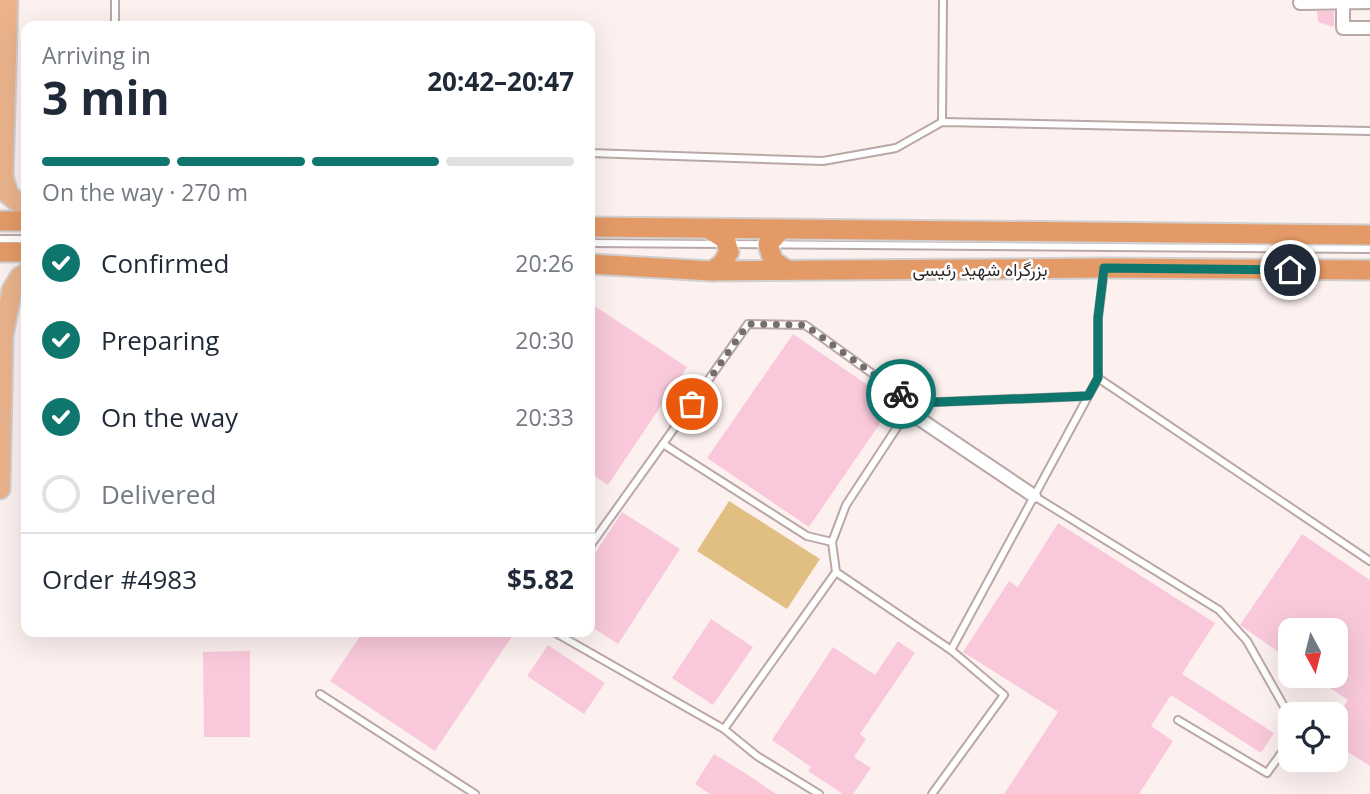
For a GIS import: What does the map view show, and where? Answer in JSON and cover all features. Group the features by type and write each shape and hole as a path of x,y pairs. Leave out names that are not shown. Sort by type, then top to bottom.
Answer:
{"highway":[{"path":"0,221 21,221"},
{"path":"595,227 1370,235"},
{"path":"709,229 725,239 729,252 722,264 712,271"},
{"path":"781,230 768,244 773,261 787,270"},
{"path":"0,252 21,252"},
{"name":"بزرگراه شهید رئیسی","path":"595,264 712,271 1104,268 1370,270"}],"main road":[{"path":"8,0 4,176 8,194 21,205"},
{"path":"0,489 3,335 12,290 21,276"}],"street":[{"path":"1343,1 1343,28 1370,28"},
{"path":"1300,3 1370,2"},
{"path":"914,403 921,420 1034,496"}],"lane":[{"path":"115,21 116,0"},
{"path":"942,122 943,0"},
{"path":"595,153 823,161 896,148 942,122 1370,131"},
{"path":"0,239 21,239"},
{"path":"595,243 1370,249"},
{"path":"951,650 1098,378 1098,318 1104,268"},
{"path":"595,539 748,324 805,325 914,403 1088,396"},
{"path":"1098,378 1370,561"},
{"path":"724,729 836,572 832,542 846,505 914,403"},
{"path":"663,444 807,536 832,542"},
{"path":"1034,496 1219,610 1247,641 1282,702"},
{"path":"836,572 951,650 1004,695 932,794"},
{"path":"563,637 724,729 757,756 819,794"},
{"path":"320,694 475,794"},
{"path":"1178,720 1267,773 1278,758"}],"shaded area":[{"path":"729,501 820,559 787,609 697,551"}],"building":[{"path":"1317,11 1334,11 1334,27 1318,22"},
{"path":"595,306 687,367 608,485 595,476"},
{"path":"793,334 894,403 809,527 707,458"},
{"path":"622,512 680,549 618,644 595,629 595,553"},
{"path":"1058,523 1215,623 1182,674 1274,733 1261,753 1171,695 1151,726 1173,741 1139,794 1004,794 1058,712 963,652 1009,581 1018,587"},
{"path":"1302,534 1370,580 1370,766 1348,752 1348,700 1330,688 1348,688 1348,618 1278,618 1278,652 1240,625"},
{"path":"711,619 753,647 713,705 672,678"},
{"path":"360,637 512,637 435,751 330,681"},
{"path":"898,641 915,653 860,734 866,739 854,757 871,768 853,794 843,794 808,771 811,767 772,740 833,647 875,675"},
{"path":"548,645 605,683 584,714 527,676"},
{"path":"250,651 250,737 204,737 203,652"},
{"path":"714,754 776,794 710,794 695,784"}],"way so far":[{"path":"692,404 748,324 805,325 901,394"}],"route":[{"path":"901,394 914,403 1088,396 1098,378 1098,318 1104,268 1290,270"}]}
